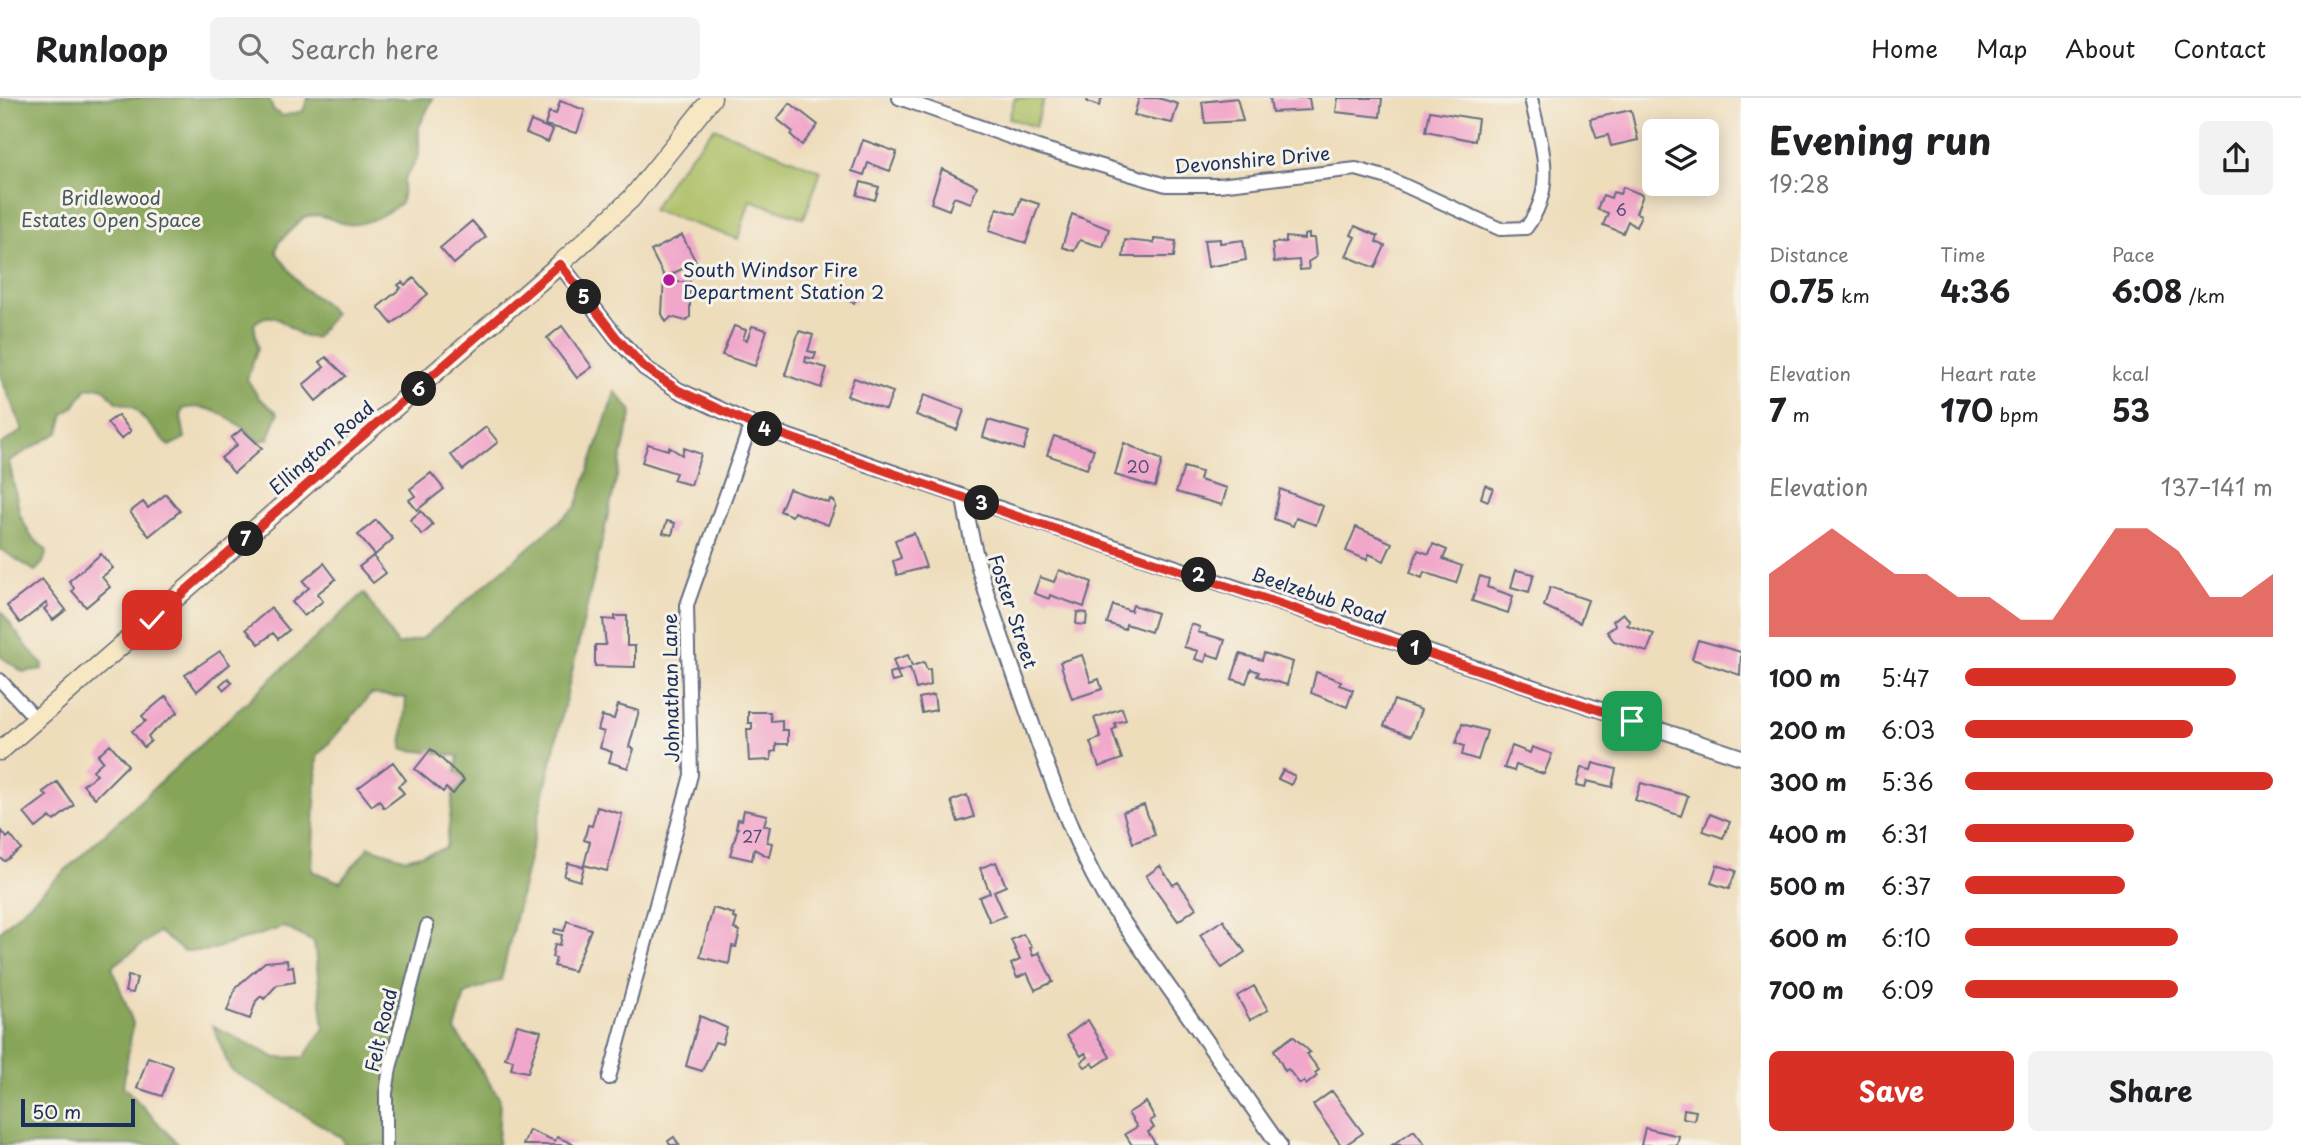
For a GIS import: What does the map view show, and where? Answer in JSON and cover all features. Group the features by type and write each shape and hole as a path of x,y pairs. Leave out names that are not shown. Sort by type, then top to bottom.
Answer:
{"main road":[{"name":"Ellington Road","path":"0,751 560,264 631,199 712,98"}],"street":[{"name":"Devonshire Drive","path":"900,98 1038,147 1166,186 1219,185 1356,169 1388,178 1500,229 1526,228 1540,209 1547,172 1531,98"},
{"path":"560,264 616,337 645,368 678,390 751,424 964,497"},
{"name":"Johnathan Lane","path":"608,1078 691,775 687,605 751,424"},
{"name":"Beelzebub Road","path":"964,497 1741,757"},
{"name":"Foster Street","path":"964,497 969,532 986,593 1080,853 1104,895 1279,1145"},
{"path":"0,680 37,720"},
{"name":"Felt Road","path":"386,1145 386,1093 390,1068 427,926"}],"green space":[{"name":"Bridlewood Estates Open Space","path":"0,98 269,98 273,110 283,116 303,111 308,98 433,98 419,127 419,156 404,180 401,203 381,216 357,224 342,223 320,216 304,217 278,243 276,252 303,288 327,305 334,314 316,337 300,334 278,319 270,317 254,324 258,348 247,379 259,398 278,413 269,438 259,442 224,415 193,407 183,409 181,417 185,438 169,446 133,407 117,402 102,387 87,388 74,407 64,414 59,432 9,461 20,515 30,535 47,551 43,563 35,571 0,549 0,445 23,430 0,375"},
{"path":"1015,98 1044,98 1035,127 1009,118"},
{"path":"714,128 821,171 804,218 750,200 738,239 652,210 674,175"},
{"path":"615,392 632,411 501,980 465,994 455,1030 500,1099 498,1145 344,1145 342,1138 230,1069 213,1026 276,1058 304,1057 324,1028 314,942 284,927 207,951 183,951 159,932 112,967 133,1023 123,1086 179,1145 0,1145 0,931 364,593 398,645 423,638 576,507","holes":["371,694 406,698 402,749 458,756 446,848 406,859 369,847 340,882 312,871 317,757"]},
{"path":"0,610 43,664 42,669 23,672 0,656"}],"building":[{"path":"1088,98 1102,98 1099,106 1087,102"},
{"path":"1139,98 1158,98 1178,104 1172,123 1134,115"},
{"path":"1237,98 1243,121 1205,123 1202,102"},
{"path":"1270,98 1309,98 1311,110 1272,112"},
{"path":"1338,98 1382,98 1380,117 1336,112"},
{"path":"560,101 585,110 577,133 545,125 549,112 556,114"},
{"path":"790,103 818,125 802,145 791,135 793,132 777,119"},
{"path":"1631,110 1638,140 1611,146 1608,135 1597,138 1590,119"},
{"path":"1430,111 1478,119 1475,141 1426,131"},
{"path":"531,121 553,130 548,142 526,133"},
{"path":"863,140 897,152 890,171 868,163 864,175 852,171"},
{"path":"942,169 977,186 971,203 954,197 949,210 931,203"},
{"path":"861,182 879,187 875,200 857,195"},
{"path":"1623,187 1643,196 1636,213 1641,215 1636,227 1628,221 1623,233 1603,225 1608,213 1597,209 1603,195 1611,198 1613,192 1620,194"},
{"path":"1021,198 1039,204 1026,243 989,231 997,208 1016,214"},
{"path":"1072,214 1109,229 1103,247 1080,240 1074,251 1062,247"},
{"path":"472,221 486,237 454,264 440,248"},
{"path":"1355,226 1378,236 1376,242 1385,246 1375,268 1346,256 1355,237 1351,235"},
{"path":"1309,234 1309,238 1314,238 1316,257 1308,262 1309,269 1300,270 1299,260 1274,262 1272,243 1286,242 1286,237 1304,239 1304,235"},
{"name":"South Windsor Fire Department Station 2","path":"682,235 696,262 670,275 674,275 676,282 690,282 690,317 686,321 671,317 666,322 662,314 664,276 651,251"},
{"path":"1154,239 1176,241 1174,257 1123,257 1125,240 1154,243"},
{"path":"1220,239 1220,243 1243,240 1246,260 1208,267 1204,240"},
{"path":"414,278 428,294 392,324 378,307 401,288 398,285 402,282 405,285"},
{"path":"849,292 857,295 854,303 846,300"},
{"path":"562,326 592,367 577,378 547,338"},
{"path":"734,326 746,330 743,339 747,340 752,326 767,330 755,366 722,355"},
{"path":"799,331 813,335 808,351 816,353 814,359 806,357 805,362 827,368 821,388 785,375"},
{"path":"326,357 346,376 316,401 303,385 324,367 320,362"},
{"path":"854,378 893,392 886,410 847,396"},
{"path":"924,395 964,410 957,430 916,415"},
{"path":"118,415 131,431 121,439 107,423"},
{"path":"988,420 1029,432 1023,450 983,437"},
{"path":"486,427 498,442 463,470 451,455"},
{"path":"242,429 262,448 234,473 221,458 237,445 231,438"},
{"path":"1054,436 1094,449 1087,469 1047,455"},
{"path":"1124,443 1162,460 1155,487 1115,475"},
{"path":"648,444 668,450 669,447 682,455 684,448 701,454 691,485 673,480 676,473 642,462"},
{"path":"1184,467 1201,472 1199,480 1227,488 1222,505 1176,492"},
{"path":"431,473 444,489 417,510 409,500 415,496 410,489"},
{"path":"1485,485 1493,488 1488,501 1481,498"},
{"path":"789,489 829,503 830,499 834,501 836,506 828,525 794,512 792,516 780,511"},
{"path":"1280,489 1323,506 1316,525 1296,518 1293,526 1274,519"},
{"path":"166,494 180,511 149,536 130,512 143,502 148,508"},
{"path":"421,511 433,525 422,535 410,520"},
{"path":"376,520 393,539 375,555 358,535"},
{"path":"667,521 675,523 672,535 663,533"},
{"path":"1356,527 1392,543 1384,561 1369,554 1367,560 1346,551"},
{"path":"914,533 926,567 897,575 893,561 901,558 895,540"},
{"path":"1433,544 1447,550 1443,559 1462,566 1456,583 1424,572 1422,578 1410,573 1418,550 1429,554"},
{"path":"101,554 113,568 102,577 110,587 86,607 72,591 74,588 69,581"},
{"path":"373,556 386,573 373,583 359,567"},
{"path":"324,563 336,579 317,594 323,601 304,616 292,602 309,588 303,581"},
{"path":"1059,570 1092,582 1084,607 1050,595 1049,599 1034,593 1040,577 1054,582"},
{"path":"1516,570 1534,574 1529,592 1511,587"},
{"path":"1480,576 1489,579 1487,587 1513,596 1508,613 1472,601"},
{"path":"42,579 66,610 53,620 44,609 48,606 46,603 20,623 7,606"},
{"path":"1550,587 1588,600 1580,623 1544,606"},
{"path":"1113,605 1131,611 1133,605 1157,613 1151,632 1126,624 1125,629 1107,623"},
{"path":"271,608 289,630 278,639 273,633 259,644 246,629"},
{"path":"1077,612 1087,613 1086,625 1076,624"},
{"path":"1623,613 1630,621 1627,625 1654,634 1647,652 1614,641 1607,632 1616,625 1613,621"},
{"path":"615,616 627,616 627,646 635,646 635,667 595,666 595,645 606,645 603,619 615,620"},
{"path":"1191,624 1200,627 1198,632 1225,640 1219,658 1207,654 1205,662 1195,659 1198,651 1184,647"},
{"path":"1698,640 1741,652 1740,675 1692,659"},
{"path":"220,651 230,664 197,691 185,675"},
{"path":"1264,653 1293,662 1287,685 1257,676 1259,672 1251,669 1246,683 1232,679 1240,654 1262,660"},
{"path":"908,655 912,666 924,662 927,670 930,669 931,685 916,689 910,668 897,672 900,680 892,682 889,673 897,671 893,660"},
{"path":"1082,655 1091,682 1099,679 1102,689 1072,699 1060,662"},
{"path":"1316,672 1341,681 1339,685 1353,690 1347,707 1311,693"},
{"path":"228,678 232,683 224,690 220,685"},
{"path":"934,695 936,710 922,713 919,698"},
{"path":"166,696 178,712 148,736 151,741 144,747 132,731 146,721 142,716"},
{"path":"1394,700 1421,710 1411,736 1384,726"},
{"path":"618,705 639,711 629,747 634,749 628,768 609,762 612,752 600,748 604,732 598,730 602,716 614,719"},
{"path":"1122,708 1126,720 1115,723 1116,728 1112,730 1122,759 1099,767 1090,742 1101,738 1094,718"},
{"path":"748,712 770,712 771,721 782,720 782,730 788,730 788,744 776,744 776,751 771,752 771,760 749,761 747,729 752,729 752,723 748,723"},
{"path":"1462,724 1487,731 1478,760 1462,755 1464,746 1456,743"},
{"path":"110,744 128,765 95,798 83,785 97,775 93,770 103,761 98,755"},
{"path":"1512,746 1530,753 1532,747 1552,754 1544,774 1516,765 1514,771 1504,768"},
{"path":"431,749 464,780 453,794 446,788 443,792 415,769"},
{"path":"393,762 406,780 398,786 404,793 384,808 379,800 372,806 358,788"},
{"path":"1593,763 1616,769 1612,787 1587,781 1585,788 1576,786 1581,768 1591,770"},
{"path":"1283,770 1295,776 1291,785 1278,779"},
{"path":"57,782 74,805 54,821 50,817 36,828 24,813 47,796 43,792"},
{"path":"1641,783 1688,796 1681,816 1635,800"},
{"path":"967,795 974,817 958,822 951,801"},
{"path":"1144,805 1155,835 1133,843 1123,812"},
{"path":"597,807 622,814 607,871 584,865 590,842 584,840 588,825 592,826"},
{"path":"744,810 767,815 764,825 770,827 767,842 772,843 769,857 754,849 752,860 730,855 738,819 742,820"},
{"path":"1710,814 1730,822 1723,838 1703,831"},
{"path":"2,831 7,838 10,835 21,849 5,861 0,858"},
{"path":"996,862 1006,886 994,891 1005,916 990,922 979,897 990,893 980,868"},
{"path":"568,863 584,867 580,881 564,876"},
{"path":"1717,865 1736,871 1729,889 1711,883"},
{"path":"1160,866 1173,885 1178,882 1196,908 1178,921 1146,876"},
{"path":"713,908 734,914 733,918 737,919 734,929 740,931 736,947 732,946 729,964 700,957"},
{"path":"1223,920 1245,952 1222,968 1200,935"},
{"path":"567,921 591,929 574,971 554,966 556,958 552,957 555,944 560,945 562,935 554,933 555,929 564,931"},
{"path":"1023,934 1032,947 1033,956 1039,952 1053,982 1035,990 1027,973 1017,978 1011,964 1020,960 1011,940"},
{"path":"287,960 288,967 293,966 295,982 277,985 264,999 261,996 256,1001 250,1019 227,1011 236,987 265,962"},
{"path":"128,976 137,978 133,993 125,992"},
{"path":"1254,986 1268,1010 1250,1020 1237,996"},
{"path":"700,1016 727,1028 722,1044 715,1042 702,1071 686,1066"},
{"path":"1088,1020 1110,1057 1095,1067 1092,1063 1085,1067 1081,1062 1088,1057 1085,1053 1081,1056 1067,1035"},
{"path":"517,1025 541,1031 528,1072 511,1069 513,1060 505,1058"},
{"path":"1293,1036 1310,1052 1307,1054 1319,1070 1315,1073 1317,1076 1306,1085 1304,1081 1300,1084 1288,1069 1285,1071 1274,1050"},
{"path":"148,1057 173,1066 162,1096 137,1088"},
{"path":"1332,1091 1363,1133 1345,1145 1341,1145 1313,1105"},
{"path":"1146,1102 1155,1118 1150,1121 1154,1128 1148,1132 1156,1145 1132,1145 1125,1134 1137,1127 1128,1113"},
{"path":"1684,1109 1696,1111 1694,1120 1683,1118"},
{"path":"1645,1128 1679,1136 1677,1145 1641,1145"},
{"path":"529,1130 555,1141 557,1137 576,1145 523,1145"},
{"path":"1414,1130 1425,1145 1392,1145"},
{"path":"674,1137 679,1145 670,1145 668,1141"}],"place":[{"name":"South Windsor Fire Department Station 2","path":"669,280"}],"route":[{"path":"152,620 560,264 616,337 645,368 678,390 751,424 1013,515 1632,721"}]}
